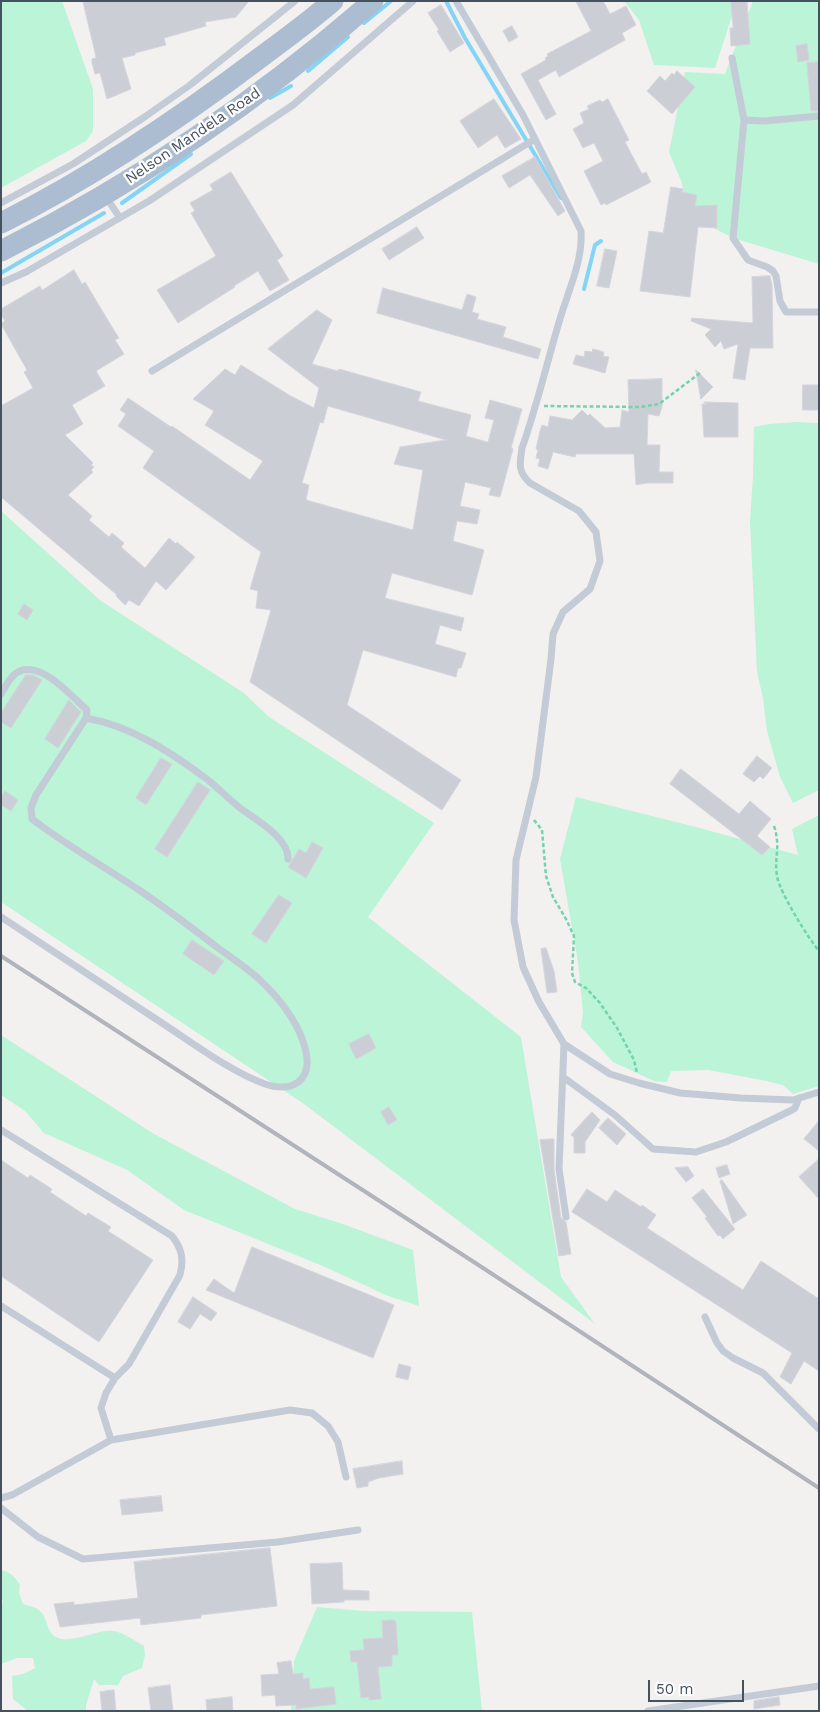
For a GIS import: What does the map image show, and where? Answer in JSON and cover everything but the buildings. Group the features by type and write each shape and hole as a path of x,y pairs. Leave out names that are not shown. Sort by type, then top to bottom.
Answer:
{"main road":[{"name":"Nelson Mandela Road","path":"1,223 41,203 140,143 214,93 333,1"},
{"name":"Nelson Mandela Road","path":"1,250 48,227 104,195 229,113 333,36 373,1"}],"lane":[{"path":"1,204 73,164 146,116 190,85 295,1"},
{"path":"1,283 26,272 149,201 293,105 413,1"},
{"path":"456,1 523,115 581,231 582,245 573,282 559,321 522,448 520,466 523,477 578,511 596,532 600,561 590,589 563,612 553,634 536,777 516,860 514,920 523,967 539,1002 564,1044 610,1074 680,1093 793,1100 819,1092"},
{"path":"732,58 744,120 733,238 748,260 773,271 776,276 780,301 786,312 819,312"},
{"path":"744,120 764,121 819,116"},
{"path":"152,371 534,139"},
{"path":"104,195 120,218"},
{"path":"1,694 14,675 22,670 35,669 47,674 87,710 86,718 36,794 30,808 32,819 59,840 166,908 260,980 279,1000 294,1023 304,1046 308,1062 306,1075 296,1084 286,1087 266,1085 242,1073 202,1049 1,917"},
{"path":"86,718 122,728 185,764 264,824 282,842 288,854 288,859"},
{"path":"564,1044 559,1169 566,1217"},
{"path":"564,1077 614,1115 653,1149 677,1152 696,1152 726,1142 792,1110 795,1108 799,1098"},
{"path":"1,1130 172,1236 182,1254 183,1265 180,1275 128,1364 115,1378 106,1394 101,1408 111,1440"},
{"path":"1,1306 115,1378"},
{"path":"705,1317 717,1343 724,1350 733,1358 763,1373 819,1429"},
{"path":"1,1498 12,1495 111,1440 290,1410 312,1413 328,1426 338,1442 346,1477"},
{"path":"1,1508 38,1537 84,1560 278,1542 358,1530"},
{"path":"648,1711 819,1686"}],"path":[{"path":"535,406 640,407 659,404 700,373"},
{"path":"527,811 542,830 546,876 553,897 574,936 572,973 575,982 586,988 600,1003 617,1028 634,1060 639,1083"},
{"path":"774,826 779,845 777,876 781,889 819,951"}],"green space":[{"path":"1,1 62,1 93,89 93,131 86,141 1,188"},
{"path":"624,1 737,1 715,68 654,65 639,20"},
{"path":"753,1 819,1 819,264 733,238 686,214 682,183 669,152 685,72 725,74"},
{"path":"797,422 819,423 819,790 793,803 780,777 767,731 763,698 757,672 750,521 754,427"},
{"path":"1,511 101,601 244,693 269,717 434,823 368,917 521,1037 561,1277 595,1324 304,1104 1,902"},
{"path":"576,797 798,855 792,829 819,815 819,1086 793,1094 783,1085 708,1070 671,1071 667,1082 654,1081 613,1062 581,1027 583,1013 578,962 560,859"},
{"path":"1,1035 154,1134 295,1209 343,1224 413,1250 419,1306 388,1296 323,1266 184,1210 127,1170 44,1133 25,1111 1,1095"},
{"path":"1,1570 10,1574 20,1585 19,1593 23,1604 43,1614 53,1635 62,1639 69,1639 107,1631 121,1633 144,1646 145,1655 142,1668 123,1676 118,1685 99,1685 94,1679 86,1711 28,1711 13,1699 12,1676 23,1674 35,1668 33,1658 17,1658 1,1664 1,1612 3,1601 1,1599"},
{"path":"317,1607 364,1611 472,1612 482,1711 291,1711 294,1661"}],"waterway":[{"path":"364,23 391,1"},
{"path":"446,1 465,38 561,198"},
{"path":"308,71 348,37"},
{"path":"270,98 291,86"},
{"path":"122,203 191,154"},
{"path":"1,273 104,213"},
{"path":"584,289 595,245 601,241"}],"railway":[{"path":"1,956 819,1488"}]}
